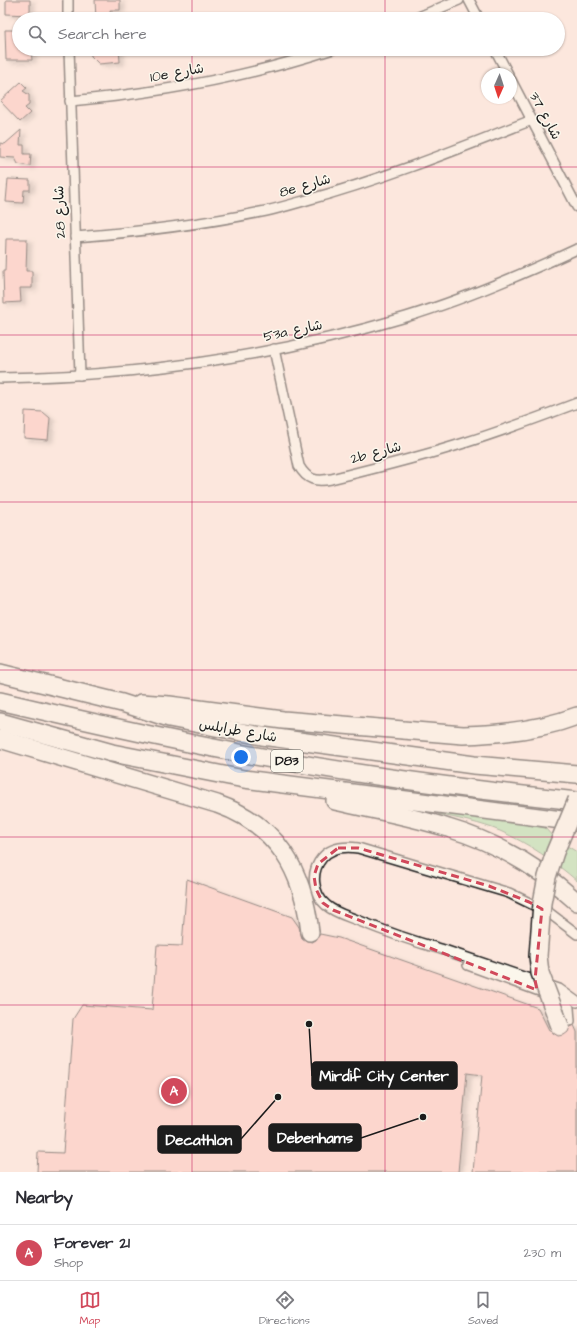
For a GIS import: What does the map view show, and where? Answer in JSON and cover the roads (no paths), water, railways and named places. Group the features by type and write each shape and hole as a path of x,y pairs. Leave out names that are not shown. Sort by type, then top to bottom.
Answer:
{"highway":[{"name":"شارع طرابلس","path":"0,673 122,703 168,718 262,736 474,765 577,774"},
{"name":"شارع طرابلس","path":"0,701 167,739 246,755 459,788 577,801"},
{"path":"122,703 169,705 290,720 463,735 492,735 520,731 548,725 577,716"},
{"path":"0,722 112,753 244,779 293,792 428,822 489,843 529,865 548,878 577,902"},
{"path":"0,739 232,809 260,827 283,851 297,876 302,890 306,904 310,932"},
{"path":"244,779 577,822"},
{"path":"563,1024 542,982 538,956 542,903 548,877 555,852 577,801"}],"street":[{"path":"68,0 68,12"},
{"path":"431,12 459,0"},
{"path":"469,0 475,12"},
{"name":"شارع 28","path":"69,56 80,375"},
{"name":"10e شارع","path":"70,101 154,92 210,82 259,71 309,56"},
{"path":"499,56 505,68"},
{"name":"شارع 37","path":"517,91 577,207"},
{"name":"8e شارع","path":"75,237 196,224 267,211 387,176 532,120"},
{"name":"53a شارع","path":"0,378 80,375 178,364 274,349 341,335 406,317 477,292 532,270 577,249"},
{"name":"2b شارع","path":"274,349 299,466 304,474 311,479 331,479 405,460 530,421 577,403"},
{"path":"577,934 548,912 509,893 358,848 345,847 332,850 322,858 316,870 314,883 319,896 328,907 333,910 424,945 449,951 559,989 577,1002"},
{"path":"424,945 445,956 559,998 567,1003 569,1008 563,1024"}],"place":[{"name":"Mirdif City Center","path":"309,1024"},
{"name":"Forever 21","path":"174,1091"},
{"name":"Decathlon","path":"278,1097"},
{"name":"Debenhams","path":"423,1117"}]}
